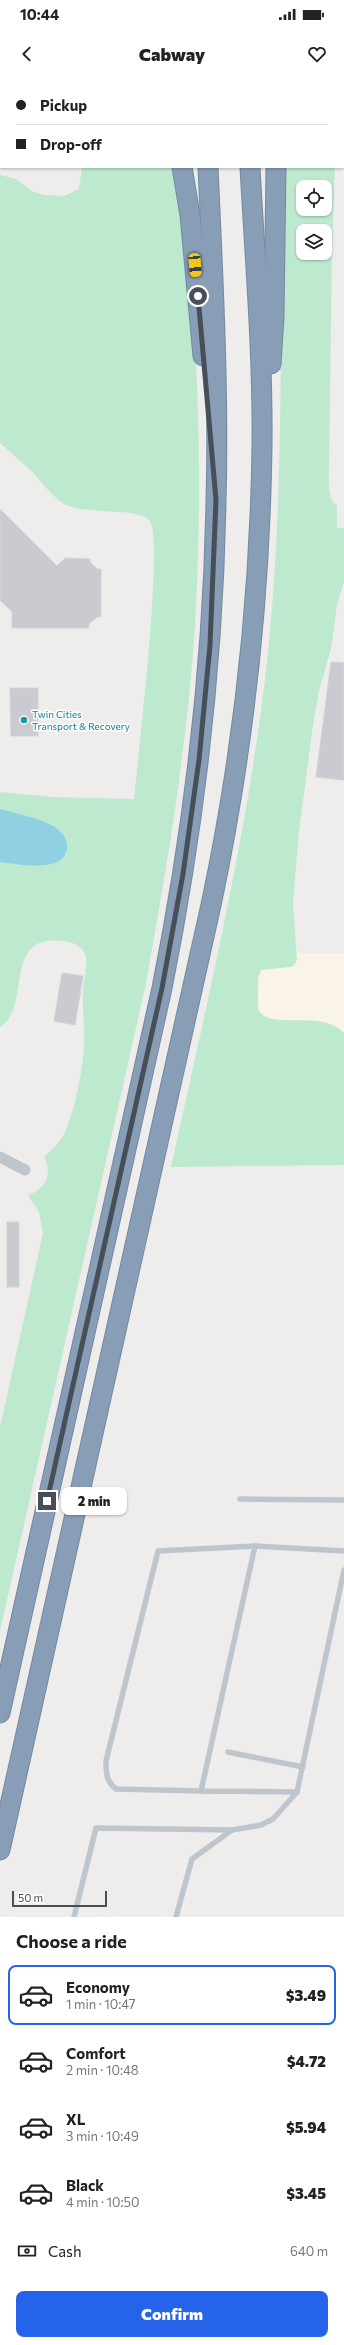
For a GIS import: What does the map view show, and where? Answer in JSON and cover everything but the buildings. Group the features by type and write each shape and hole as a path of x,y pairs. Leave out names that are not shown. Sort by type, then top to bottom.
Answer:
{"highway":[{"path":"182,168 194,249 216,500"},
{"path":"0,1713 154,1023 176,909 194,796 205,702 213,595 216,500 216,399 208,168"},
{"path":"250,168 260,357 261,501"},
{"path":"0,1850 222,848 249,674 274,316 276,168"}],"street":[{"path":"0,1157 25,1170"}],"lane":[{"path":"240,1499 344,1500"},
{"path":"201,1791 255,1546"},
{"path":"297,1792 116,1789 110,1784 106,1773 106,1761 158,1551 255,1546 344,1551"},
{"path":"74,1917 96,1828 232,1830 261,1825 273,1819 297,1792 344,1569"},
{"path":"228,1752 303,1767"},
{"path":"176,1917 192,1859 232,1830"}],"shaded area":[{"path":"235,953 344,953 344,1154 190,1153"}],"green space":[{"path":"82,168 176,168 191,295 197,377 199,502 195,626 187,717 175,808 145,988 0,1631 0,1427 43,1233 39,1212 28,1195 39,1189 46,1180 48,1169 44,1157 62,1138 68,1126 75,1103 84,1052 83,987 86,972 86,956 81,948 76,944 57,940 44,941 30,949 24,959 17,997 13,1009 8,1020 0,1027 0,792 52,797 134,799 149,652 152,605 154,564 153,534 149,520 142,516 122,512 86,510 66,505 48,490 27,467 0,443 0,175 16,179 32,191 44,195 64,196 79,189"},
{"path":"282,168 335,168 332,249 332,224 296,224 296,260 332,260 329,484 330,494 334,503 337,505 337,528 344,528 344,582 337,604 331,649 319,691 299,831 293,903 297,960 294,966 261,970 258,979 258,1006 260,1012 266,1017 276,1020 323,1022 335,1026 344,1033 344,1165 171,1167 228,906 251,776 261,709 274,584 280,405"}],"water":[{"path":"0,809 35,819 55,827 62,833 67,842 67,848 64,856 58,861 39,866 0,862"}],"place":[{"name":"Twin Cities Transport & Recovery","path":"24,720"}],"route":[{"path":"47,1501 162,988 183,874 199,760 210,645 216,530 216,500 198,296"}]}
